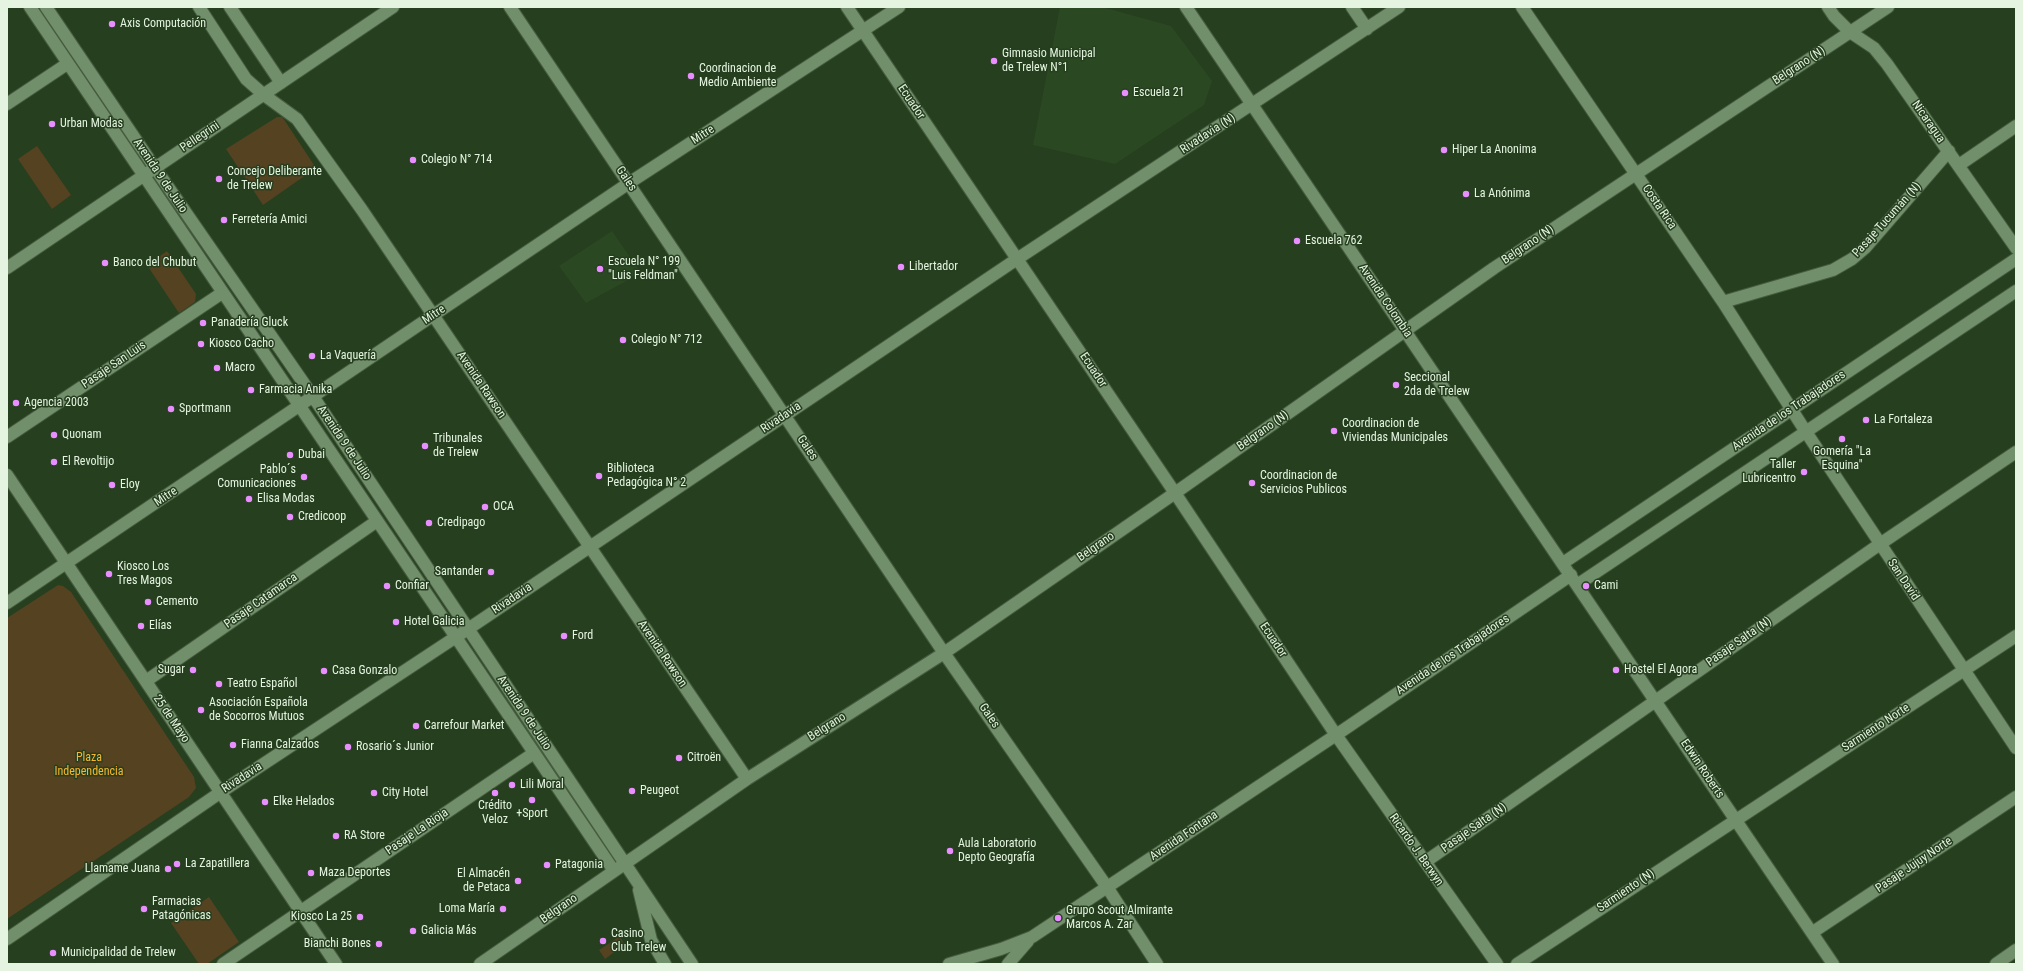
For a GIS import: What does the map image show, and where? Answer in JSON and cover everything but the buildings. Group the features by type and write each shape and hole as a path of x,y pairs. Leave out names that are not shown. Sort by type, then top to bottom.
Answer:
{"street":[{"name":"Avenida 9 de Julio","path":"30,7 67,64 614,871"},
{"name":"Avenida 9 de Julio","path":"46,7 314,398 692,964"},
{"name":"Avenida Rawson","path":"199,7 246,79 264,95 297,119 362,210 747,779"},
{"path":"230,7 281,83"},
{"name":"Pellegrini","path":"7,268 393,7"},
{"name":"Gales","path":"510,7 944,653 1107,887 1157,964"},
{"name":"Ecuador","path":"847,7 1176,493 1336,735"},
{"name":"Mitre","path":"7,603 314,398 629,183 899,7"},
{"name":"Avenida Colombia","path":"1186,7 1571,575"},
{"path":"1352,7 1367,28"},
{"name":"Rivadavia (N)","path":"1017,259 1399,7"},
{"name":"Costa Rica","path":"1522,7 1723,302 1791,410"},
{"name":"Nicaragua","path":"1828,7 1834,16 1850,32 1874,48 1888,64 2016,248"},
{"name":"Belgrano (N)","path":"1176,493 1494,268 1888,7"},
{"path":"7,104 67,64"},
{"path":"1959,165 2016,126"},
{"name":"Pasaje Tucumán (N)","path":"1723,302 1834,270 1852,259 1864,248 1949,151"},
{"name":"Rivadavia","path":"7,939 220,792 468,629 590,545 1017,259"},
{"name":"Avenida de los Trabajadores","path":"1563,563 2016,259"},
{"path":"1578,585 2016,291"},
{"name":"Pasaje San Luis","path":"7,437 222,292"},
{"name":"San David","path":"1791,410 1963,671 2016,748"},
{"name":"Pasaje Salta (N)","path":"1425,862 1880,544 2016,452"},
{"name":"25 de Mayo","path":"7,474 336,964"},
{"name":"Belgrano","path":"480,964 747,779 944,653 1176,493"},
{"name":"Pasaje Catamarca","path":"146,681 377,521"},
{"name":"Avenida de los Trabajadores","path":"1336,735 1571,575"},
{"name":"Edwin Roberts","path":"1571,575 1813,932 1833,964"},
{"name":"Sarmiento Norte","path":"1736,819 2016,636"},
{"name":"Ricardo J. Berwyn","path":"1336,735 1497,964"},
{"name":"Avenida Fontana","path":"949,964 1002,949 1032,937 1336,735"},
{"name":"Pasaje La Rioja","path":"223,964 534,753"},
{"name":"Pasaje Jujuy Norte","path":"1813,932 2016,797"},
{"name":"Sarmiento (N)","path":"1517,964 1736,819"},
{"name":"Avenida 9 de Julio","path":"637,882 651,940 665,964"},
{"name":"Avenida Fontana","path":"1008,964 1032,937"},
{"path":"1996,964 2016,950"}],"shaded area":[{"name":"Escuela 21","path":"1060,7 1102,7 1171,26 1212,81 1204,105 1115,164 1033,145"},
{"name":"Escuela N° 199 \"Luis Feldman\"","path":"612,231 641,273 586,303 559,266"}],"green space":[{"path":"277,117 282,117 316,168 263,205 226,149"},
{"path":"37,146 71,195 52,209 18,159"},
{"path":"167,251 196,294 195,302 179,313 147,265"},
{"name":"Plaza Independencia","path":"58,585 63,586 71,592 194,777 196,788 189,797 7,919 7,618"},
{"path":"209,897 239,942 207,964 199,964 171,923"},
{"path":"620,936 623,942 621,947 605,959 599,950"}],"place":[{"name":"Axis Computación","path":"112,24"},
{"name":"Gimnasio Municipal de Trelew N°1","path":"994,61"},
{"name":"Coordinacion de Medio Ambiente","path":"691,76"},
{"name":"Escuela 21","path":"1125,93"},
{"name":"Urban Modas","path":"52,124"},
{"name":"Hiper La Anonima","path":"1444,150"},
{"name":"Colegio N° 714","path":"413,160"},
{"name":"Concejo Deliberante de Trelew","path":"219,179"},
{"name":"La Anónima","path":"1466,194"},
{"name":"Ferretería Amici","path":"224,220"},
{"name":"Escuela 762","path":"1297,241"},
{"name":"Banco del Chubut","path":"105,263"},
{"name":"Libertador","path":"901,267"},
{"name":"Escuela N° 199 \"Luis Feldman\"","path":"600,269"},
{"name":"Panadería Gluck","path":"203,323"},
{"name":"Colegio N° 712","path":"623,340"},
{"name":"Kiosco Cacho","path":"201,344"},
{"name":"La Vaquería","path":"312,356"},
{"name":"Macro","path":"217,368"},
{"name":"Seccional 2da de Trelew","path":"1396,385"},
{"name":"Farmacia Anika","path":"251,390"},
{"name":"Agencia 2003","path":"16,403"},
{"name":"Sportmann","path":"171,409"},
{"name":"La Fortaleza","path":"1866,420"},
{"name":"Coordinacion de Viviendas Municipales","path":"1334,431"},
{"name":"Quonam","path":"54,435"},
{"name":"Gomería \"La Esquina\"","path":"1842,439"},
{"name":"Tribunales de Trelew","path":"425,446"},
{"name":"Dubai","path":"290,455"},
{"name":"El Revoltijo","path":"54,462"},
{"name":"Taller Lubricentro","path":"1804,472"},
{"name":"Biblioteca Pedagógica N° 2","path":"599,476"},
{"name":"Pablo´s Comunicaciones","path":"304,477"},
{"name":"Coordinacion de Servicios Publicos","path":"1252,483"},
{"name":"Eloy","path":"112,485"},
{"name":"Elisa Modas","path":"249,499"},
{"name":"OCA","path":"485,507"},
{"name":"Credicoop","path":"290,517"},
{"name":"Credipago","path":"429,523"},
{"name":"Santander","path":"491,572"},
{"name":"Kiosco Los Tres Magos","path":"109,574"},
{"name":"Confiar","path":"387,586"},
{"name":"Cami","path":"1586,586"},
{"name":"Cemento","path":"148,602"},
{"name":"Hotel Galicia","path":"396,622"},
{"name":"Elías","path":"141,626"},
{"name":"Ford","path":"564,636"},
{"name":"Sugar","path":"193,670"},
{"name":"Hostel El Agora","path":"1616,670"},
{"name":"Casa Gonzalo","path":"324,671"},
{"name":"Teatro Español","path":"219,684"},
{"name":"Asociación Española de Socorros Mutuos","path":"201,710"},
{"name":"Carrefour Market","path":"416,726"},
{"name":"Fianna Calzados","path":"233,745"},
{"name":"Rosario´s Junior","path":"348,747"},
{"name":"Citroën","path":"679,758"},
{"name":"Lili Moral","path":"512,785"},
{"name":"Peugeot","path":"632,791"},
{"name":"City Hotel","path":"374,793"},
{"name":"Crédito Veloz","path":"495,793"},
{"name":"+Sport","path":"532,800"},
{"name":"Elke Helados","path":"265,802"},
{"name":"RA Store","path":"336,836"},
{"name":"Aula Laboratorio Depto Geografía","path":"950,851"},
{"name":"La Zapatillera","path":"177,864"},
{"name":"Patagonia","path":"547,865"},
{"name":"Llamame Juana","path":"168,869"},
{"name":"Maza Deportes","path":"311,873"},
{"name":"El Almacén de Petaca","path":"518,881"},
{"name":"Farmacias Patagónicas","path":"144,909"},
{"name":"Loma María","path":"503,909"},
{"name":"Kiosco La 25","path":"360,917"},
{"name":"Grupo Scout Almirante Marcos A. Zar","path":"1058,918"},
{"name":"Galicia Más","path":"413,931"},
{"name":"Casino Club Trelew","path":"603,941"},
{"name":"Bianchi Bones","path":"379,944"},
{"name":"Municipalidad de Trelew","path":"53,953"}]}
